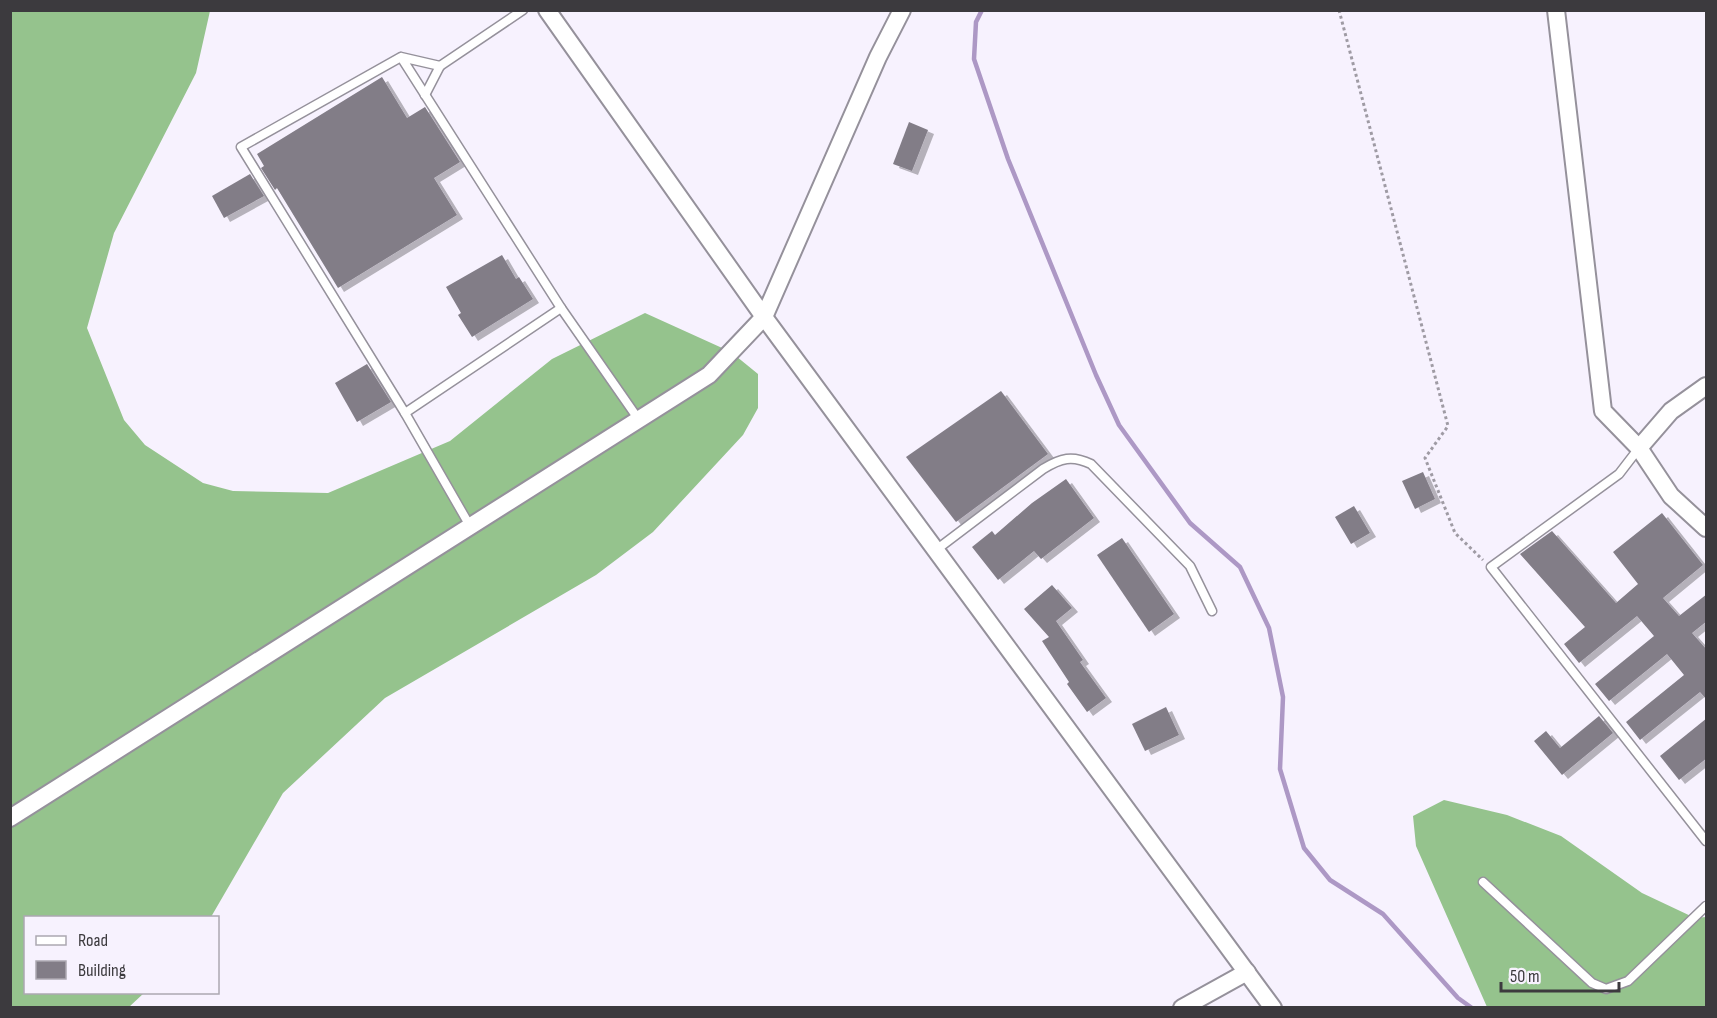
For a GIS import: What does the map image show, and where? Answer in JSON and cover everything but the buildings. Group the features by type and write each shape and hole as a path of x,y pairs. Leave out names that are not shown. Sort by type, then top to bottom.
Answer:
{"street":[{"path":"547,10 764,317 1273,1008"},
{"path":"10,818 709,375 764,317 878,57 902,10"},
{"path":"1556,10 1603,411 1639,448 1671,495 1707,528"},
{"path":"1639,448 1671,411 1707,386"},
{"path":"1182,1008 1247,972"}],"lane":[{"path":"425,95 440,66 523,10"},
{"path":"440,66 401,57 241,147 405,413 470,526"},
{"path":"401,57 561,308 639,420"},
{"path":"405,413 561,308"},
{"path":"1639,448 1619,474 1491,567 1707,841"},
{"path":"936,550 1043,469 1058,460 1075,457 1091,464 1175,547 1190,566 1212,611"},
{"path":"1483,882 1592,983 1606,989 1628,981 1707,906"}],"path":[{"path":"1339,10 1448,426 1425,458 1455,533 1491,567"}],"green space":[{"path":"10,11 210,11 196,73 114,233 87,328 124,420 145,445 203,483 233,491 328,493 450,441 552,359 645,313 731,352 758,374 758,408 743,435 653,532 596,575 385,698 283,793 212,916 24,916 24,994 143,994 129,1007 11,1007"},
{"path":"1444,800 1507,815 1561,836 1642,893 1695,918 1706,917 1706,1007 1487,1007 1416,846 1413,816"}],"waterway":[{"path":"982,10 976,22 974,59 1008,159 1096,375 1119,425 1190,523 1240,567 1269,628 1283,697 1280,769 1304,848 1330,880 1383,914 1458,998 1472,1008"}]}
